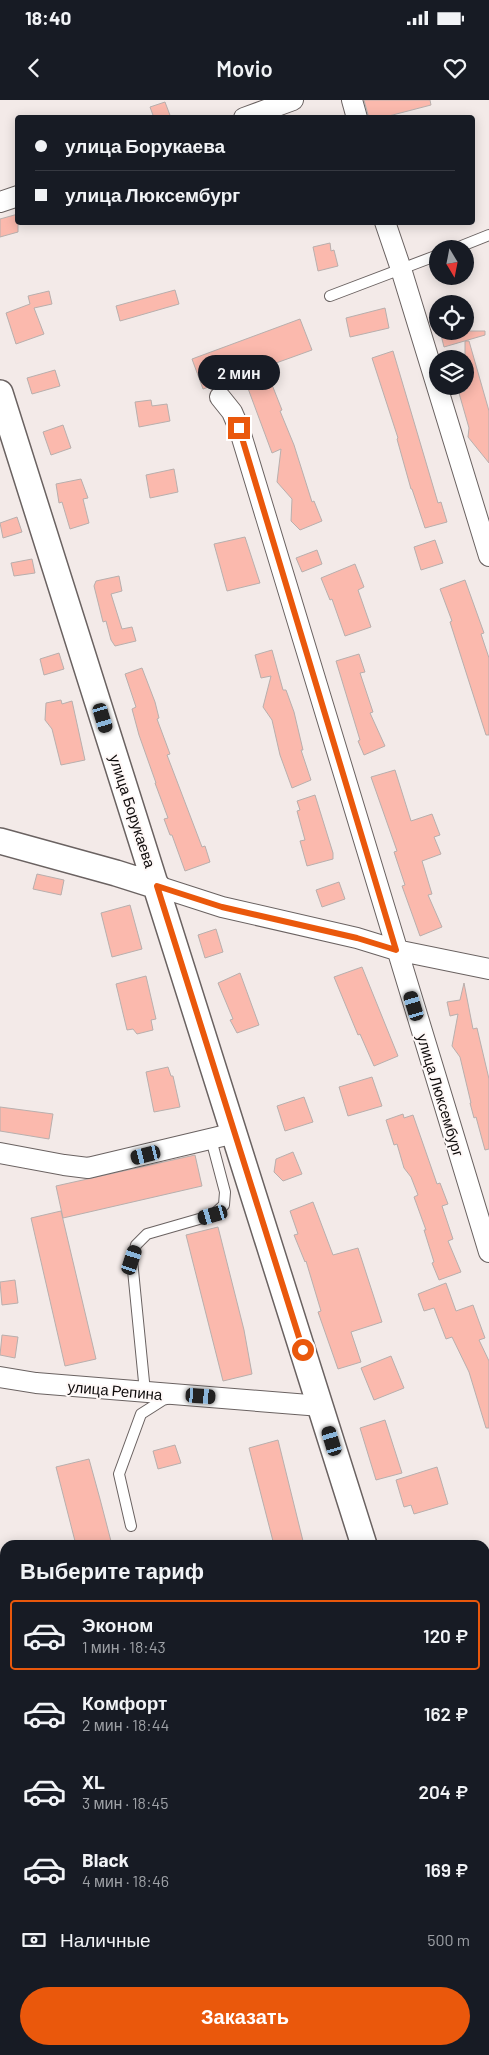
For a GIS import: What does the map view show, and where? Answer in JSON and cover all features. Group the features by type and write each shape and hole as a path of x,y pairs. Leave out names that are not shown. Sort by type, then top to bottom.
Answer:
{"street":[{"path":"252,115 293,100"},
{"path":"352,100 356,115"},
{"path":"0,202 15,197"},
{"path":"386,225 401,268 489,556"},
{"name":"улица Борукаева","path":"0,392 157,886 223,1136 321,1406 362,1540"},
{"name":"улица Люксембург","path":"220,397 232,412 239,428 489,1252"},
{"path":"0,841 116,873 222,907 357,938 396,950 489,969"},
{"path":"0,1153 88,1168 223,1136"},
{"name":"улица Репина","path":"0,1377 36,1383 321,1406"}],"lane":[{"path":"474,242 489,236"},
{"path":"330,296 429,258"},
{"path":"145,1392 132,1260 136,1246 147,1234 213,1215 224,1206 223,1136"},
{"path":"131,1526 119,1474 140,1414 163,1400 184,1395"}],"building":[{"path":"364,100 430,100 431,105 393,115 368,115"},
{"path":"165,102 170,115 153,115 150,107"},
{"path":"15,215 15,225 18,225 18,232 0,237 0,219"},
{"path":"330,243 331,251 334,250 338,266 318,271 313,247"},
{"path":"175,290 179,304 120,321 116,306"},
{"path":"49,291 52,304 34,308 44,334 16,344 6,313 30,304 28,296"},
{"path":"385,308 389,328 350,337 346,318"},
{"path":"300,319 312,350 265,367 282,410 280,411 294,445 312,502 314,501 322,521 300,530 291,521 292,499 277,482 281,449 272,453 243,375 203,389 192,359"},
{"path":"474,331 485,331 485,335 474,338"},
{"path":"442,340 468,340 444,347"},
{"path":"465,341 469,341 472,350 465,350"},
{"path":"393,351 438,503 441,502 447,522 425,528 411,489 398,438 372,358"},
{"path":"474,358 489,411 489,463 468,437 469,428 460,395 474,395"},
{"path":"55,370 60,386 32,394 27,378"},
{"path":"151,400 152,406 167,404 170,421 139,427 135,402"},
{"path":"63,425 71,448 51,455 43,432"},
{"path":"174,469 178,492 150,498 146,475"},
{"path":"81,479 88,498 83,499 89,523 70,529 62,502 59,503 56,484"},
{"path":"17,517 22,532 3,538 0,523"},
{"path":"245,537 260,583 227,591 214,544"},
{"path":"435,540 443,563 421,570 414,547"},
{"path":"317,550 322,564 302,572 296,558"},
{"path":"32,559 35,573 14,576 11,563"},
{"path":"355,564 364,587 358,590 371,627 345,636 332,599 330,600 321,578"},
{"path":"119,576 122,591 111,594 122,629 132,627 136,641 115,646 111,640 106,621 103,622 94,586 96,581"},
{"path":"465,580 484,633 481,634 489,658 489,735 486,735 450,622 452,621 440,589"},
{"path":"272,650 283,690 286,690 294,712 303,750 301,750 311,780 292,788 280,755 272,720 263,707 271,676 261,678 255,655"},
{"path":"59,653 64,669 44,675 40,659"},
{"path":"359,654 365,672 360,673 373,712 370,713 385,746 364,755 358,741 360,740 336,661"},
{"path":"142,668 155,702 159,718 157,719 170,754 167,755 202,847 205,846 210,862 185,871 164,819 168,818 139,735 132,709 136,707 125,674"},
{"path":"61,700 62,704 72,701 85,760 61,765 52,729 45,720 46,703"},
{"path":"395,770 411,821 432,814 440,835 434,837 441,854 422,861 432,894 428,895 442,927 420,936 402,886 405,885 394,852 397,851 371,777"},
{"path":"315,795 333,853 333,859 307,866 300,841 305,840 297,811 300,810 297,801"},
{"path":"37,874 64,880 61,895 33,889"},
{"path":"339,882 345,899 322,907 316,890"},
{"path":"130,905 142,949 112,957 101,913"},
{"path":"216,929 223,952 205,958 198,935"},
{"path":"362,967 398,1056 374,1066 360,1034 358,1035 334,977"},
{"path":"240,973 259,1025 237,1033 230,1020 233,1019 218,983"},
{"path":"146,976 156,1019 151,1020 153,1030 137,1034 133,1029 127,1030 116,984"},
{"path":"464,983 473,1029 477,1028 489,1079 489,1149 485,1150 476,1117 474,1118 460,1057 452,1046 458,1014 450,1016 447,1002 460,1000"},
{"path":"168,1067 171,1076 173,1076 180,1107 154,1112 146,1072"},
{"path":"372,1077 382,1106 348,1116 339,1087"},
{"path":"304,1097 313,1122 285,1131 277,1106"},
{"path":"0,1107 53,1114 49,1139 0,1131"},
{"path":"403,1114 404,1118 413,1115 437,1184 440,1183 448,1204 442,1206 453,1239 448,1241 461,1272 439,1280 432,1263 434,1262 424,1230 426,1230 414,1197 418,1195 411,1177 404,1168 397,1144 394,1145 386,1120"},
{"path":"293,1152 302,1174 283,1181 274,1172 276,1159"},
{"path":"195,1155 202,1186 63,1218 56,1186"},
{"path":"313,1202 333,1255 358,1248 382,1322 351,1332 361,1362 338,1369 318,1312 321,1311 306,1261 294,1235 298,1234 290,1211"},
{"path":"61,1211 96,1359 65,1366 31,1218"},
{"path":"218,1227 244,1330 252,1374 223,1381 186,1235"},
{"path":"15,1280 18,1303 2,1305 0,1282"},
{"path":"446,1283 456,1311 473,1305 485,1338 479,1340 489,1361 489,1428 486,1428 469,1372 452,1337 446,1339 434,1308 424,1311 418,1294"},
{"path":"2,1335 18,1337 15,1358 0,1355"},
{"path":"391,1356 404,1388 374,1400 361,1368"},
{"path":"385,1420 402,1473 376,1480 360,1428"},
{"path":"278,1440 303,1540 273,1540 249,1448"},
{"path":"175,1445 181,1463 158,1469 153,1451"},
{"path":"89,1459 111,1540 75,1540 56,1467"},
{"path":"437,1467 448,1504 414,1514 411,1505 404,1507 396,1480"}],"route":[{"path":"239,428 396,950 357,938 222,907 157,886 303,1350"}]}
